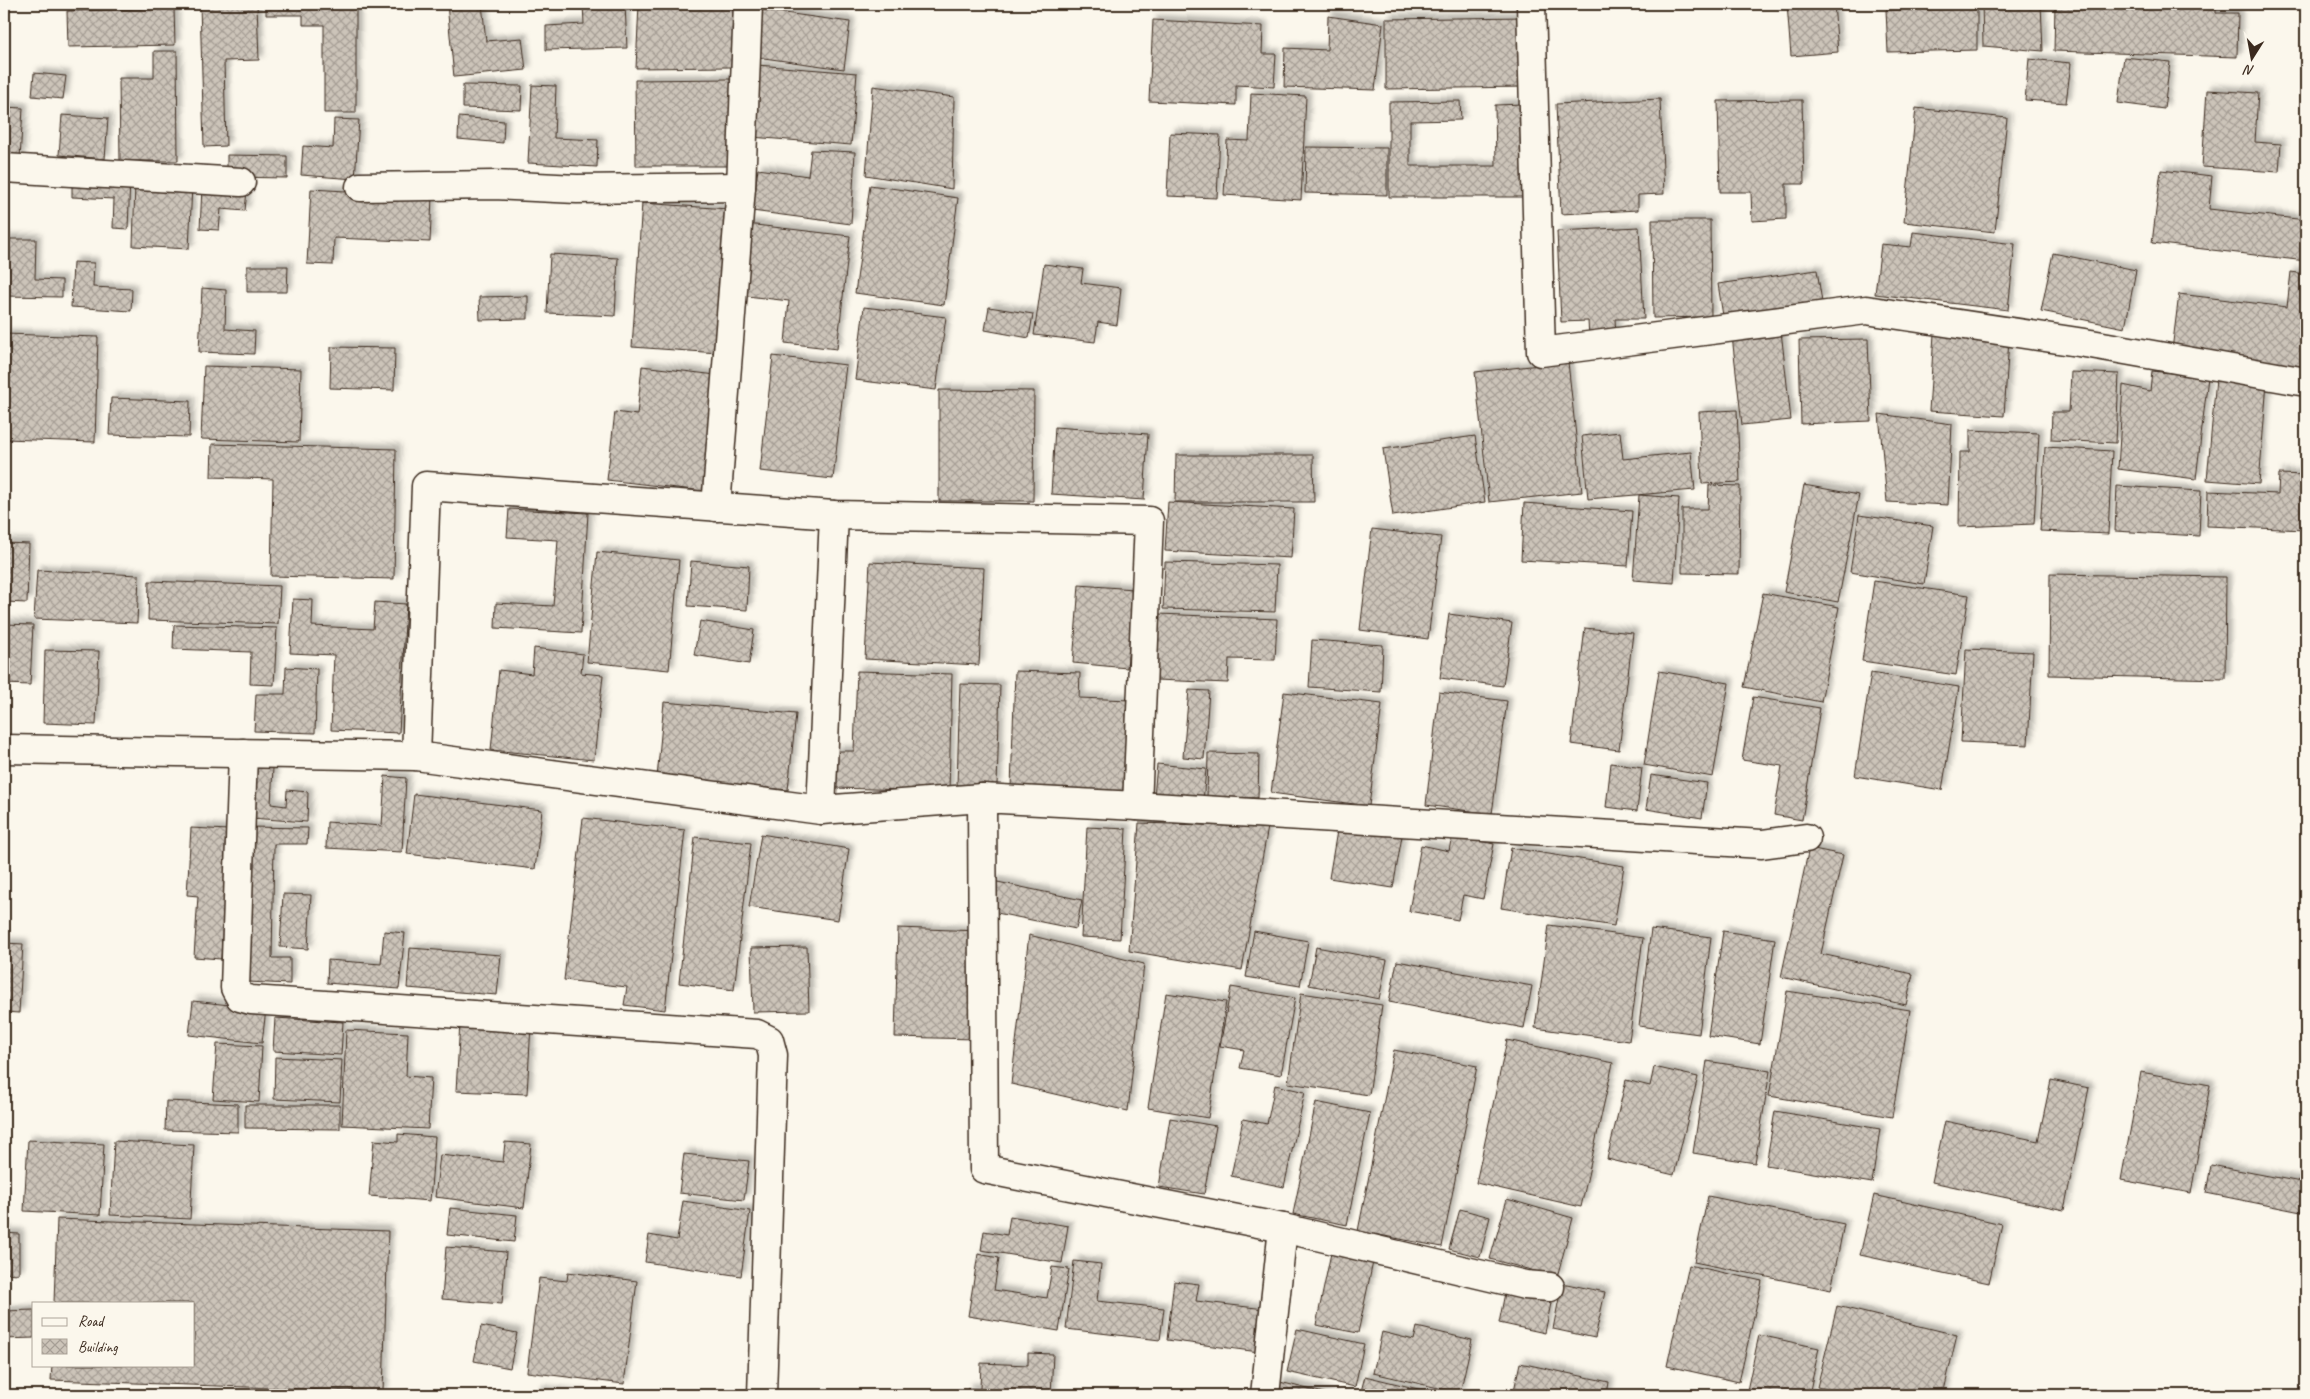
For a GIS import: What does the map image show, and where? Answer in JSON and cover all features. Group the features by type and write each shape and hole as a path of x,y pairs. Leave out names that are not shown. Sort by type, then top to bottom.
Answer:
{"street":[{"path":"716,507 741,187 748,4"},
{"path":"1531,4 1541,352 1866,310 2091,344 2306,382"},
{"path":"4,168 241,182"},
{"path":"360,187 494,185 577,189 741,187"},
{"path":"416,756 426,486 834,515 1149,521 1137,806"},
{"path":"821,810 834,515"},
{"path":"4,749 416,756 821,810 982,798 1762,844 1806,838"},
{"path":"243,753 235,988 240,997 757,1034 769,1040 773,1055 762,1395"},
{"path":"982,798 984,1169 1283,1228 1524,1284 1550,1287"},
{"path":"1265,1395 1283,1228"}],"building":[{"path":"200,4 257,4 259,60 224,61 226,146 204,147"},
{"path":"266,4 356,4 356,113 324,113 324,25 303,25 303,15 266,15"},
{"path":"447,4 482,4 486,41 522,38 526,70 454,77"},
{"path":"583,4 625,4 627,48 546,50 546,26 584,24"},
{"path":"639,4 737,4 731,67 636,68"},
{"path":"1787,4 1834,4 1838,52 1791,56"},
{"path":"1982,4 2041,4 2043,51 1983,46"},
{"path":"2055,4 2216,4 2216,13 2238,13 2237,57 2054,51"},
{"path":"174,8 175,45 68,47 67,11"},
{"path":"1977,8 1977,50 1888,52 1886,10"},
{"path":"756,9 850,22 844,69 749,56"},
{"path":"1328,16 1383,24 1375,90 1284,87 1285,48 1327,50"},
{"path":"1526,17 1526,87 1386,89 1386,19"},
{"path":"1153,20 1263,26 1262,54 1276,54 1274,87 1236,85 1236,105 1149,101"},
{"path":"154,51 177,51 178,161 120,161 119,78 154,78"},
{"path":"2124,57 2170,62 2164,109 2118,103"},
{"path":"2029,59 2071,63 2066,103 2025,100"},
{"path":"757,65 857,73 851,145 751,137"},
{"path":"34,73 66,76 63,99 32,96"},
{"path":"731,79 732,166 636,166 635,80"},
{"path":"463,85 522,86 521,110 463,108"},
{"path":"532,85 556,86 554,138 598,140 597,167 528,163"},
{"path":"873,86 954,97 952,189 866,175"},
{"path":"2207,90 2258,93 2255,142 2281,144 2279,172 2202,167"},
{"path":"1251,93 1306,96 1301,200 1224,195 1227,140 1249,141"},
{"path":"1660,99 1664,194 1638,195 1638,210 1561,214 1556,104"},
{"path":"1802,100 1804,184 1786,184 1786,219 1752,221 1751,192 1720,192 1718,101"},
{"path":"1460,101 1461,120 1410,121 1410,166 1496,166 1495,105 1523,104 1526,197 1389,197 1389,102"},
{"path":"4,107 23,108 20,159 4,158"},
{"path":"1916,108 2007,118 1995,232 1904,222"},
{"path":"62,115 108,118 105,159 59,155"},
{"path":"459,117 504,121 503,143 458,139"},
{"path":"334,119 359,120 355,179 301,175 303,146 333,148"},
{"path":"1170,133 1220,135 1217,198 1167,196"},
{"path":"1306,147 1387,148 1387,195 1305,193"},
{"path":"811,150 855,152 851,224 752,211 758,169 808,176"},
{"path":"227,155 287,156 287,178 227,177"},
{"path":"2161,170 2212,176 2209,209 2306,220 2306,261 2152,243"},
{"path":"72,177 130,179 128,229 113,228 114,199 72,197"},
{"path":"135,183 192,185 189,249 133,246"},
{"path":"870,185 958,198 944,305 855,293"},
{"path":"202,187 247,190 245,211 221,209 219,230 200,229"},
{"path":"311,189 432,196 430,242 334,238 333,265 307,264"},
{"path":"642,203 728,209 718,353 632,347"},
{"path":"1652,220 1710,220 1711,317 1653,318"},
{"path":"747,224 850,236 837,349 785,343 789,301 739,295"},
{"path":"1639,227 1644,319 1615,319 1616,336 1589,337 1588,321 1561,322 1557,231"},
{"path":"1913,232 2015,244 2008,310 1875,294 1881,244 1911,247"},
{"path":"4,239 36,239 35,279 62,280 62,297 4,296"},
{"path":"2053,253 2136,270 2125,328 2041,311"},
{"path":"550,254 618,258 615,316 547,313"},
{"path":"73,262 94,263 93,287 132,289 131,311 71,307"},
{"path":"1044,264 1083,269 1081,283 1121,288 1117,325 1098,322 1095,342 1034,335"},
{"path":"247,266 288,266 287,292 247,292"},
{"path":"1817,270 1822,302 1723,316 1718,284"},
{"path":"2291,272 2306,274 2306,367 2172,350 2179,294 2287,307"},
{"path":"202,288 226,290 225,329 255,331 254,354 199,352"},
{"path":"528,296 528,319 480,320 479,297"},
{"path":"864,307 946,317 936,390 855,380"},
{"path":"989,307 1033,314 1029,338 985,330"},
{"path":"1781,331 1791,420 1742,425 1732,336"},
{"path":"4,334 98,337 95,442 4,439"},
{"path":"1934,334 2009,339 2004,416 1929,411"},
{"path":"1868,339 1871,421 1801,424 1799,340"},
{"path":"331,347 395,348 394,390 330,388"},
{"path":"773,356 846,365 833,479 760,471"},
{"path":"1568,362 1582,492 1489,502 1475,372"},
{"path":"204,366 301,369 299,442 201,439"},
{"path":"642,366 716,375 703,491 607,480 615,412 637,415"},
{"path":"2152,371 2208,377 2196,479 2118,469 2123,385 2150,391"},
{"path":"2071,372 2119,374 2116,443 2051,440 2052,412 2069,412"},
{"path":"2216,378 2267,382 2259,484 2207,480"},
{"path":"939,390 1034,391 1033,501 939,501"},
{"path":"111,398 190,401 189,437 109,435"},
{"path":"1737,410 1740,482 1702,484 1699,412"},
{"path":"1879,414 1952,424 1948,505 1887,502"},
{"path":"1055,427 1148,434 1144,500 1051,494"},
{"path":"1970,430 2039,433 2034,524 1959,527 1960,452 1970,452"},
{"path":"1620,432 1623,459 1691,452 1695,490 1588,499 1582,436"},
{"path":"1475,436 1485,502 1393,516 1383,449"},
{"path":"212,444 396,449 394,579 271,576 273,479 211,477"},
{"path":"2045,447 2112,451 2108,534 2040,531"},
{"path":"1176,455 1313,455 1314,502 1175,502"},
{"path":"2279,474 2306,475 2306,530 2207,526 2208,491 2278,494"},
{"path":"1709,485 1740,486 1739,574 1682,573 1682,509 1708,509"},
{"path":"1804,485 1859,495 1838,602 1784,592"},
{"path":"2117,486 2201,491 2199,536 2115,531"},
{"path":"1639,495 1679,498 1674,583 1633,580"},
{"path":"1168,502 1294,509 1291,558 1165,551"},
{"path":"1524,503 1632,511 1628,566 1521,560"},
{"path":"509,509 588,513 581,633 495,628 496,603 553,606 558,540 507,537"},
{"path":"1859,515 1933,526 1924,584 1850,572"},
{"path":"1372,529 1441,537 1428,639 1360,630"},
{"path":"4,543 29,544 27,603 4,602"},
{"path":"597,552 679,560 669,670 587,662"},
{"path":"691,561 749,566 747,610 688,606"},
{"path":"870,562 984,568 979,665 865,659"},
{"path":"1165,562 1277,565 1275,612 1163,609"},
{"path":"37,570 139,575 137,623 34,619"},
{"path":"2050,574 2226,577 2225,679 2049,675"},
{"path":"149,581 280,586 278,624 148,620"},
{"path":"1874,581 1969,595 1956,675 1862,661"},
{"path":"1079,585 1134,589 1127,668 1073,663"},
{"path":"1763,593 1839,607 1821,702 1744,687"},
{"path":"293,599 313,600 312,626 373,629 375,602 406,604 399,733 331,730 334,655 290,653"},
{"path":"1159,614 1277,619 1275,660 1229,659 1228,683 1156,680"},
{"path":"1449,614 1512,623 1503,686 1440,678"},
{"path":"700,621 754,630 749,664 694,655"},
{"path":"4,624 33,625 30,685 4,684"},
{"path":"174,625 277,628 274,685 250,684 251,652 173,649"},
{"path":"1585,628 1633,633 1619,750 1571,744"},
{"path":"1312,640 1383,645 1381,692 1309,687"},
{"path":"534,648 583,654 581,673 603,675 594,760 491,750 499,670 532,674"},
{"path":"1966,649 2033,652 2028,745 1961,742"},
{"path":"45,650 99,651 96,725 43,723"},
{"path":"286,667 317,669 315,733 254,731 256,694 285,694"},
{"path":"857,671 952,674 949,791 834,788 835,751 854,751"},
{"path":"1015,671 1080,673 1079,698 1130,700 1126,793 1011,788"},
{"path":"1659,671 1729,683 1713,777 1644,765"},
{"path":"1871,673 1959,687 1942,790 1855,776"},
{"path":"960,684 1000,685 997,786 957,785"},
{"path":"1189,690 1209,691 1204,759 1183,757"},
{"path":"1284,692 1382,704 1369,806 1271,793"},
{"path":"1439,692 1507,701 1492,814 1426,805"},
{"path":"1753,697 1820,708 1802,820 1774,815 1782,766 1742,760"},
{"path":"664,702 796,714 788,790 657,778"},
{"path":"1208,753 1259,754 1258,798 1207,797"},
{"path":"1611,763 1642,768 1637,811 1606,807"},
{"path":"1157,764 1206,769 1203,802 1154,797"},
{"path":"253,766 273,768 271,804 286,806 287,790 308,792 307,822 250,818"},
{"path":"1651,775 1707,783 1702,818 1646,809"},
{"path":"385,776 406,778 402,852 326,848 327,822 382,826"},
{"path":"414,794 542,810 535,869 407,854"},
{"path":"583,818 685,830 665,1010 624,1005 627,987 564,980"},
{"path":"1139,823 1268,827 1242,970 1129,951"},
{"path":"1338,825 1402,836 1393,888 1329,878"},
{"path":"249,827 308,828 307,844 274,844 272,958 290,958 290,984 247,982"},
{"path":"1087,827 1126,829 1120,939 1081,937"},
{"path":"191,828 228,830 221,959 194,957 198,896 187,895"},
{"path":"761,834 849,849 838,920 749,907"},
{"path":"1452,835 1494,844 1483,899 1463,895 1458,920 1409,911 1421,845 1449,851"},
{"path":"695,837 751,843 734,990 679,983"},
{"path":"1511,848 1624,866 1614,926 1501,908"},
{"path":"1809,848 1843,855 1821,954 1913,974 1906,1005 1781,977"},
{"path":"993,881 1082,900 1076,929 987,911"},
{"path":"283,894 311,895 308,949 280,947"},
{"path":"1549,925 1643,938 1629,1041 1535,1028"},
{"path":"898,928 979,931 975,1039 895,1037"},
{"path":"1651,929 1711,937 1699,1034 1639,1026"},
{"path":"384,931 405,933 399,989 327,983 328,960 381,964"},
{"path":"1254,931 1308,941 1300,986 1246,977"},
{"path":"1723,931 1775,939 1760,1044 1708,1036"},
{"path":"1029,935 1144,964 1128,1111 1011,1084"},
{"path":"4,943 23,944 19,1013 4,1012"},
{"path":"807,947 809,1011 753,1012 751,948"},
{"path":"1316,947 1387,960 1379,999 1309,985"},
{"path":"410,948 501,955 497,995 407,988"},
{"path":"1397,961 1532,986 1524,1028 1389,1002"},
{"path":"1231,987 1295,998 1281,1075 1240,1068 1244,1050 1220,1046"},
{"path":"1787,991 1910,1010 1892,1117 1769,1096"},
{"path":"1166,993 1226,1002 1208,1118 1148,1108"},
{"path":"1301,993 1382,1005 1369,1095 1288,1083"},
{"path":"193,1001 266,1009 262,1043 189,1035"},
{"path":"275,1018 343,1022 341,1055 273,1051"},
{"path":"460,1022 531,1025 527,1094 456,1091"},
{"path":"346,1030 408,1033 406,1076 431,1078 428,1129 342,1125"},
{"path":"1507,1040 1613,1063 1581,1207 1476,1183"},
{"path":"217,1044 262,1046 259,1102 213,1099"},
{"path":"1394,1050 1477,1066 1442,1247 1358,1231"},
{"path":"275,1057 342,1060 340,1102 274,1099"},
{"path":"1707,1061 1770,1071 1755,1163 1693,1153"},
{"path":"1654,1067 1698,1077 1674,1175 1607,1159 1626,1080 1650,1086"},
{"path":"2141,1072 2210,1085 2191,1193 2121,1180"},
{"path":"2051,1080 2089,1088 2064,1210 1932,1182 1945,1121 2038,1141"},
{"path":"1275,1085 1305,1092 1284,1187 1231,1176 1243,1119 1267,1124"},
{"path":"166,1101 238,1104 238,1132 165,1130"},
{"path":"1316,1102 1370,1113 1347,1225 1293,1214"},
{"path":"245,1105 340,1105 340,1129 245,1128"},
{"path":"1775,1111 1880,1129 1872,1183 1766,1165"},
{"path":"1170,1118 1216,1126 1204,1194 1159,1187"},
{"path":"398,1134 435,1137 430,1201 369,1196 374,1140 398,1142"},
{"path":"28,1140 104,1144 100,1215 24,1211"},
{"path":"114,1141 194,1145 190,1219 110,1215"},
{"path":"505,1142 531,1144 524,1208 435,1197 440,1155 503,1162"},
{"path":"684,1154 749,1161 744,1200 679,1193"},
{"path":"2211,1165 2306,1183 2306,1213 2206,1193"},
{"path":"1874,1195 2002,1224 1989,1283 1860,1255"},
{"path":"1708,1196 1844,1224 1831,1290 1694,1262"},
{"path":"1507,1199 1573,1218 1557,1277 1490,1259"},
{"path":"683,1201 750,1211 741,1276 645,1262 649,1235 677,1240"},
{"path":"450,1208 517,1215 514,1242 447,1235"},
{"path":"1460,1209 1490,1217 1480,1257 1449,1249"},
{"path":"1010,1216 1068,1226 1062,1263 981,1250 984,1231 1007,1235"},
{"path":"57,1219 388,1231 383,1392 51,1380 52,1366 195,1366 195,1302 54,1302"},
{"path":"4,1233 19,1234 19,1274 4,1273"},
{"path":"446,1247 506,1252 502,1304 442,1299"},
{"path":"1331,1253 1373,1262 1358,1333 1316,1325"},
{"path":"978,1254 999,1258 994,1290 1047,1298 1052,1267 1069,1269 1059,1331 968,1316"},
{"path":"1074,1261 1101,1264 1097,1301 1164,1308 1160,1340 1066,1329"},
{"path":"1689,1265 1762,1281 1739,1382 1667,1366"},
{"path":"568,1272 637,1281 624,1384 527,1372 539,1278 567,1281"},
{"path":"1174,1281 1199,1284 1196,1301 1265,1309 1259,1352 1167,1340"},
{"path":"1562,1283 1605,1292 1595,1338 1553,1329"},
{"path":"1505,1293 1551,1303 1545,1333 1499,1323"},
{"path":"1837,1306 1957,1335 1943,1395 1853,1395 1817,1387"},
{"path":"32,1310 32,1338 4,1339 4,1311"},
{"path":"481,1326 517,1333 510,1368 474,1361"},
{"path":"1417,1327 1472,1340 1460,1393 1373,1373 1382,1332 1414,1340"},
{"path":"1297,1329 1364,1344 1355,1387 1287,1372"},
{"path":"1759,1335 1819,1348 1809,1395 1746,1395"},
{"path":"1028,1353 1053,1354 1051,1395 967,1395 968,1388 980,1389 981,1363 1028,1365"},
{"path":"1520,1363 1609,1382 1607,1395 1513,1395"},
{"path":"1365,1376 1443,1395 1360,1395"},
{"path":"1280,1382 1332,1395 1277,1395"},
{"path":"537,1390 583,1395 536,1395"}]}
